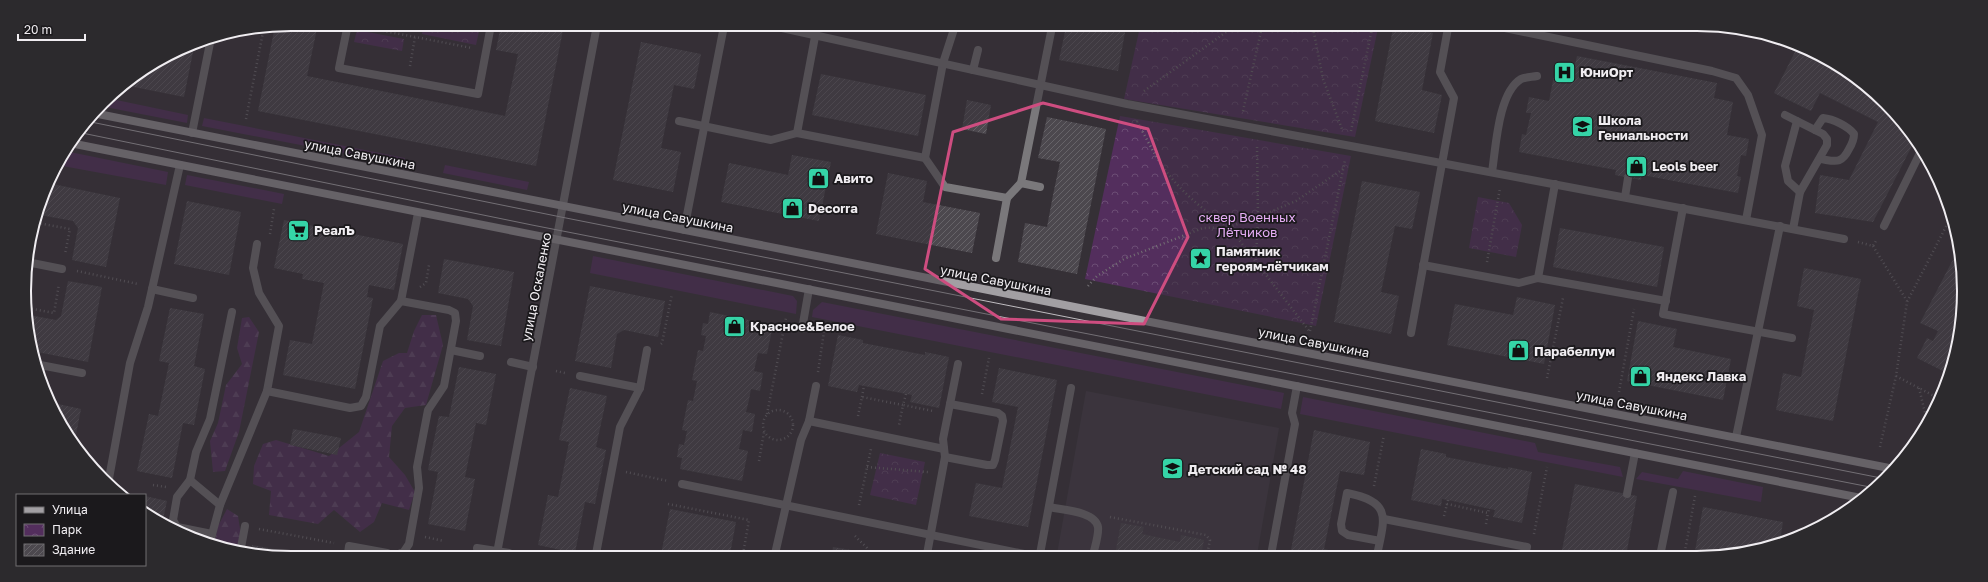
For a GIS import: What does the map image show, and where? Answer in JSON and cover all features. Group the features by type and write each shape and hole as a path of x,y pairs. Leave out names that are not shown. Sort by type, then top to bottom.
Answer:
{"main road":[{"name":"улица Савушкина","path":"101,115 1887,468"},
{"path":"77,144 1855,497"}],"street":[{"path":"347,31 339,68 478,94 490,31"},
{"name":"улица Оскаленко","path":"497,551 597,31"},
{"path":"684,230 723,31"},
{"path":"796,31 1127,104 1844,239"},
{"path":"797,133 816,31"},
{"path":"925,158 944,63 954,31"},
{"path":"996,258 1007,198 1021,183 1051,31"},
{"path":"1411,333 1454,98 1440,72 1447,31"},
{"path":"1519,31 1712,71 1736,78 1748,95 1762,135 1746,220"},
{"path":"192,133 210,44"},
{"path":"973,70 978,50"},
{"path":"1492,172 1504,102 1512,86 1523,78 1537,76"},
{"path":"1785,115 1823,134 1827,139 1827,144 1820,159 1800,192 1793,229"},
{"path":"1815,130 1823,118 1829,118 1854,134 1854,139 1844,158 1838,162 1820,159"},
{"path":"679,121 772,140 797,133 925,158 946,187 1007,198"},
{"path":"1797,121 1785,166 1788,180 1800,192"},
{"path":"1884,226 1919,156"},
{"path":"109,477 130,363 152,288 180,165"},
{"path":"1625,197 1628,178"},
{"path":"1021,183 1040,187"},
{"path":"1538,278 1555,184"},
{"path":"1683,208 1663,314 1792,338"},
{"path":"267,391 350,408 361,406 366,397 380,326 400,301 418,213"},
{"path":"1736,437 1780,226"},
{"path":"211,538 220,505 267,391 279,326 259,293 253,268 257,244"},
{"path":"33,263 62,269"},
{"path":"1423,265 1519,283 1538,278 1666,301"},
{"path":"152,288 193,298"},
{"path":"802,329 809,289"},
{"path":"400,301 449,310 455,314 456,320 444,386 428,410 417,467 419,488 409,544 404,551"},
{"path":"175,523 173,520 177,497 190,480 196,452 210,419 232,312"},
{"path":"451,350 480,356"},
{"path":"597,551 620,427 640,388 648,350"},
{"path":"511,362 533,367"},
{"path":"928,551 945,453 943,439 958,364"},
{"path":"42,365 82,373"},
{"path":"580,376 640,388"},
{"path":"777,551 801,440 809,421 816,386"},
{"path":"1272,551 1295,424 1292,413 1298,386"},
{"path":"1041,551 1071,388"},
{"path":"809,421 896,439 987,466 993,465 1003,421 1002,416 998,413 950,404"},
{"path":"1627,494 1635,453"},
{"path":"190,480 220,505"},
{"path":"682,484 1009,551"},
{"path":"1378,551 1380,541 1384,519 1378,504 1365,496 1347,492 1341,524 1342,531 1348,534 1380,541"},
{"path":"1661,551 1673,492"},
{"path":"1049,508 1089,516 1096,521 1098,528 1094,551"},
{"path":"1384,519 1526,551"},
{"path":"241,546 245,526"},
{"path":"477,548 492,551"},
{"path":"348,550 361,551"}],"path":[{"path":"384,31 486,51"},
{"path":"1227,31 1127,104 1163,168 1192,199 1213,217 1229,227 1310,332 1371,31"},
{"path":"1240,125 1261,31"},
{"path":"1314,31 1323,79 1348,145"},
{"path":"246,119 263,33"},
{"path":"407,80 415,37"},
{"path":"1256,128 1258,217 1256,261"},
{"path":"1088,286 1096,276 1124,259 1203,228 1229,227 1258,217 1296,201 1343,169"},
{"path":"1484,276 1503,174"},
{"path":"257,244 269,237 274,209"},
{"path":"1880,447 1896,376 1907,302 1948,223"},
{"path":"1873,246 1884,226"},
{"path":"1844,239 1873,246 1907,302"},
{"path":"62,269 152,288"},
{"path":"1547,378 1566,283"},
{"path":"648,350 662,343 672,294"},
{"path":"1619,392 1637,296"},
{"path":"758,460 764,432 763,422 767,414 786,318"},
{"path":"816,386 825,325"},
{"path":"979,409 989,358"},
{"path":"1896,376 1934,396"},
{"path":"855,430 864,386"},
{"path":"1919,388 1925,415"},
{"path":"896,439 906,394"},
{"path":"862,397 948,414"},
{"path":"764,432 770,438 777,440 784,439 794,428 793,420 788,413 781,410 774,410 767,414"},
{"path":"855,520 874,434"},
{"path":"1371,500 1384,435"},
{"path":"867,467 878,469 921,470"},
{"path":"1526,551 1534,535 1547,467"},
{"path":"612,469 682,484"},
{"path":"1685,551 1695,496"},
{"path":"1445,512 1448,500"},
{"path":"668,504 749,520 744,551"},
{"path":"1447,504 1488,513"},
{"path":"1487,520 1489,508"},
{"path":"1096,521 1112,516 1206,535 1210,540 1207,551"},
{"path":"245,526 348,550"}],"highlighted area":[{"path":"1043,103 1148,129 1188,237 1144,324 1001,319 925,269 953,132"}],"shaded area":[{"name":"Детский сад № 48","path":"1086,391 1279,428 1258,551 1058,551"}],"green space":[{"path":"357,31 404,39 402,51 354,42"},
{"path":"423,31 479,31 476,45 422,34"},
{"path":"1139,31 1377,31 1355,137 1124,99"},
{"path":"116,100 188,115 187,123 107,107"},
{"name":"сквер Военных Лётчиков","path":"1120,116 1351,156 1316,326 1085,279"},
{"path":"204,118 405,158 404,165 202,126"},
{"path":"72,152 168,172 166,185 63,166"},
{"path":"445,165 529,182 527,190 443,173"},
{"path":"187,175 284,194 282,204 185,185"},
{"path":"1478,197 1509,203 1522,225 1516,257 1469,248"},
{"path":"593,256 793,296 797,301 796,314 590,273"},
{"path":"822,302 1284,393 1281,409 812,317 813,310"},
{"path":"422,315 436,315 443,345 426,405 405,408 392,426 389,457 405,475 415,492 409,510 382,503 374,522 360,532 334,510 318,524 269,515 271,491 253,484 254,466 263,444 276,440 329,456 359,432 383,361 399,353 407,353 414,331"},
{"path":"249,317 259,332 239,432 225,471 213,472 210,441 218,423 226,385 242,364 237,348 242,318"},
{"path":"1303,397 1535,443 1538,452 1620,467 1623,477 1300,414"},
{"path":"880,453 925,462 916,505 870,495"},
{"path":"1683,471 1763,487 1761,502 1636,479 1642,472 1678,479"},
{"path":"227,509 238,516 241,535 239,546 215,539 218,526"}],"building":[{"path":"317,31 307,76 505,116 518,54 496,50 500,31 563,31 536,166 258,111 274,32"},
{"path":"1065,31 1125,31 1118,71 1059,60"},
{"path":"1392,31 1422,31 1433,33 1422,90 1442,95 1434,133 1375,121"},
{"path":"641,42 701,54 694,89 674,85 661,148 681,152 673,192 613,180"},
{"path":"193,50 184,97 131,86 161,66"},
{"path":"1796,51 1827,66 1855,85 1881,107 1903,133 1912,146 1873,222 1815,213 1820,175 1849,180 1878,122 1820,93 1811,111 1774,93"},
{"path":"1577,56 1717,83 1714,98 1733,102 1727,135 1749,139 1746,156 1741,155 1737,176 1741,177 1738,193 1642,175 1641,180 1615,175 1616,170 1519,152 1522,134 1526,135 1531,113 1526,113 1529,97 1549,101 1556,65 1574,69"},
{"path":"821,74 926,95 918,136 812,115"},
{"path":"967,100 991,105 986,134 962,129"},
{"path":"1047,117 1106,129 1077,274 1018,262 1025,223 1047,227 1060,162 1038,158"},
{"path":"792,155 831,162 819,221 721,202 729,163 788,175"},
{"path":"888,173 927,181 923,202 980,213 972,253 876,234"},
{"path":"1362,181 1420,192 1412,229 1395,226 1381,292 1399,296 1391,334 1334,322"},
{"path":"54,184 120,198 106,267 72,260 78,228 73,221 43,215"},
{"path":"187,201 241,212 229,275 174,264"},
{"path":"284,220 403,244 394,290 369,285 367,297 373,298 355,389 283,375 290,340 312,344 324,283 302,279 303,274 274,268"},
{"path":"1560,228 1664,247 1657,287 1553,267"},
{"path":"1955,256 1957,291 1955,325 1944,372 1917,358 1927,338 1933,341 1938,331 1920,323"},
{"path":"444,259 514,272 501,346 467,340 473,306 468,299 438,293"},
{"path":"1804,268 1861,279 1833,421 1776,410 1783,373 1801,377 1814,310 1797,306"},
{"path":"68,281 102,287 88,362 39,352 32,316 56,320 61,316"},
{"path":"590,286 665,301 658,337 624,330 617,334 611,368 575,361"},
{"path":"1517,297 1555,305 1544,364 1447,345 1455,304 1513,315"},
{"path":"170,308 204,314 194,366 205,369 194,425 183,423 172,478 137,471 149,414 158,416 169,363 159,361"},
{"path":"710,312 773,325 767,354 758,353 754,371 763,373 760,391 751,389 746,412 755,414 752,432 743,430 739,449 748,451 742,481 680,469 682,458 677,457 679,444 684,445 687,431 682,430 688,400 693,401 697,381 692,380 698,350 703,351 706,336 701,335 703,323 708,324"},
{"path":"1638,321 1677,329 1673,347 1731,359 1723,400 1627,381"},
{"path":"838,335 863,340 863,343 925,355 925,352 949,357 939,408 910,402 912,395 859,385 857,392 828,386"},
{"path":"459,367 496,374 486,425 476,423 465,477 475,479 465,531 428,524 438,472 428,470 431,454 439,416 449,417"},
{"path":"999,368 1057,380 1028,527 969,516 976,483 1002,488 1018,407 992,402"},
{"path":"570,388 607,396 596,447 606,450 595,504 585,502 575,551 566,551 538,545 548,495 558,497 569,442 559,440"},
{"path":"57,404 81,409 76,436"},
{"path":"293,429 341,438 337,455 290,445"},
{"path":"1314,430 1370,442 1364,475 1340,471 1324,549 1333,551 1291,551"},
{"path":"1421,449 1446,454 1446,457 1532,472 1522,523 1493,517 1495,510 1448,500 1442,499 1441,506 1411,500"},
{"path":"1575,484 1637,496 1627,551 1562,551"},
{"path":"146,496 167,501 163,517 146,506"},
{"path":"1703,507 1783,522 1781,537 1731,549 1695,551"},
{"path":"670,509 736,522 731,551 662,551"},
{"path":"1121,523 1144,527 1142,534 1180,542 1181,535 1204,540 1202,551 1116,551"},
{"path":"252,545 282,550 257,549 252,548"},
{"path":"833,547 851,550 851,551 832,551"}],"tram line":[{"path":"94,123 561,217 1878,477"},
{"path":"85,134 532,225 1867,487"}],"place":[{"name":"ЮниОрт","path":"1564,72"},
{"name":"Школа Гениальности","path":"1583,127"},
{"name":"Leols beer","path":"1636,166"},
{"name":"Авито","path":"818,178"},
{"name":"Decorra","path":"792,208"},
{"name":"РеалЪ","path":"299,230"},
{"name":"Памятник героям-лётчикам","path":"1201,258"},
{"name":"Красное&Белое","path":"734,326"},
{"name":"Парабеллум","path":"1518,351"},
{"name":"Яндекс Лавка","path":"1641,376"},
{"name":"Детский сад № 48","path":"1172,469"}]}
